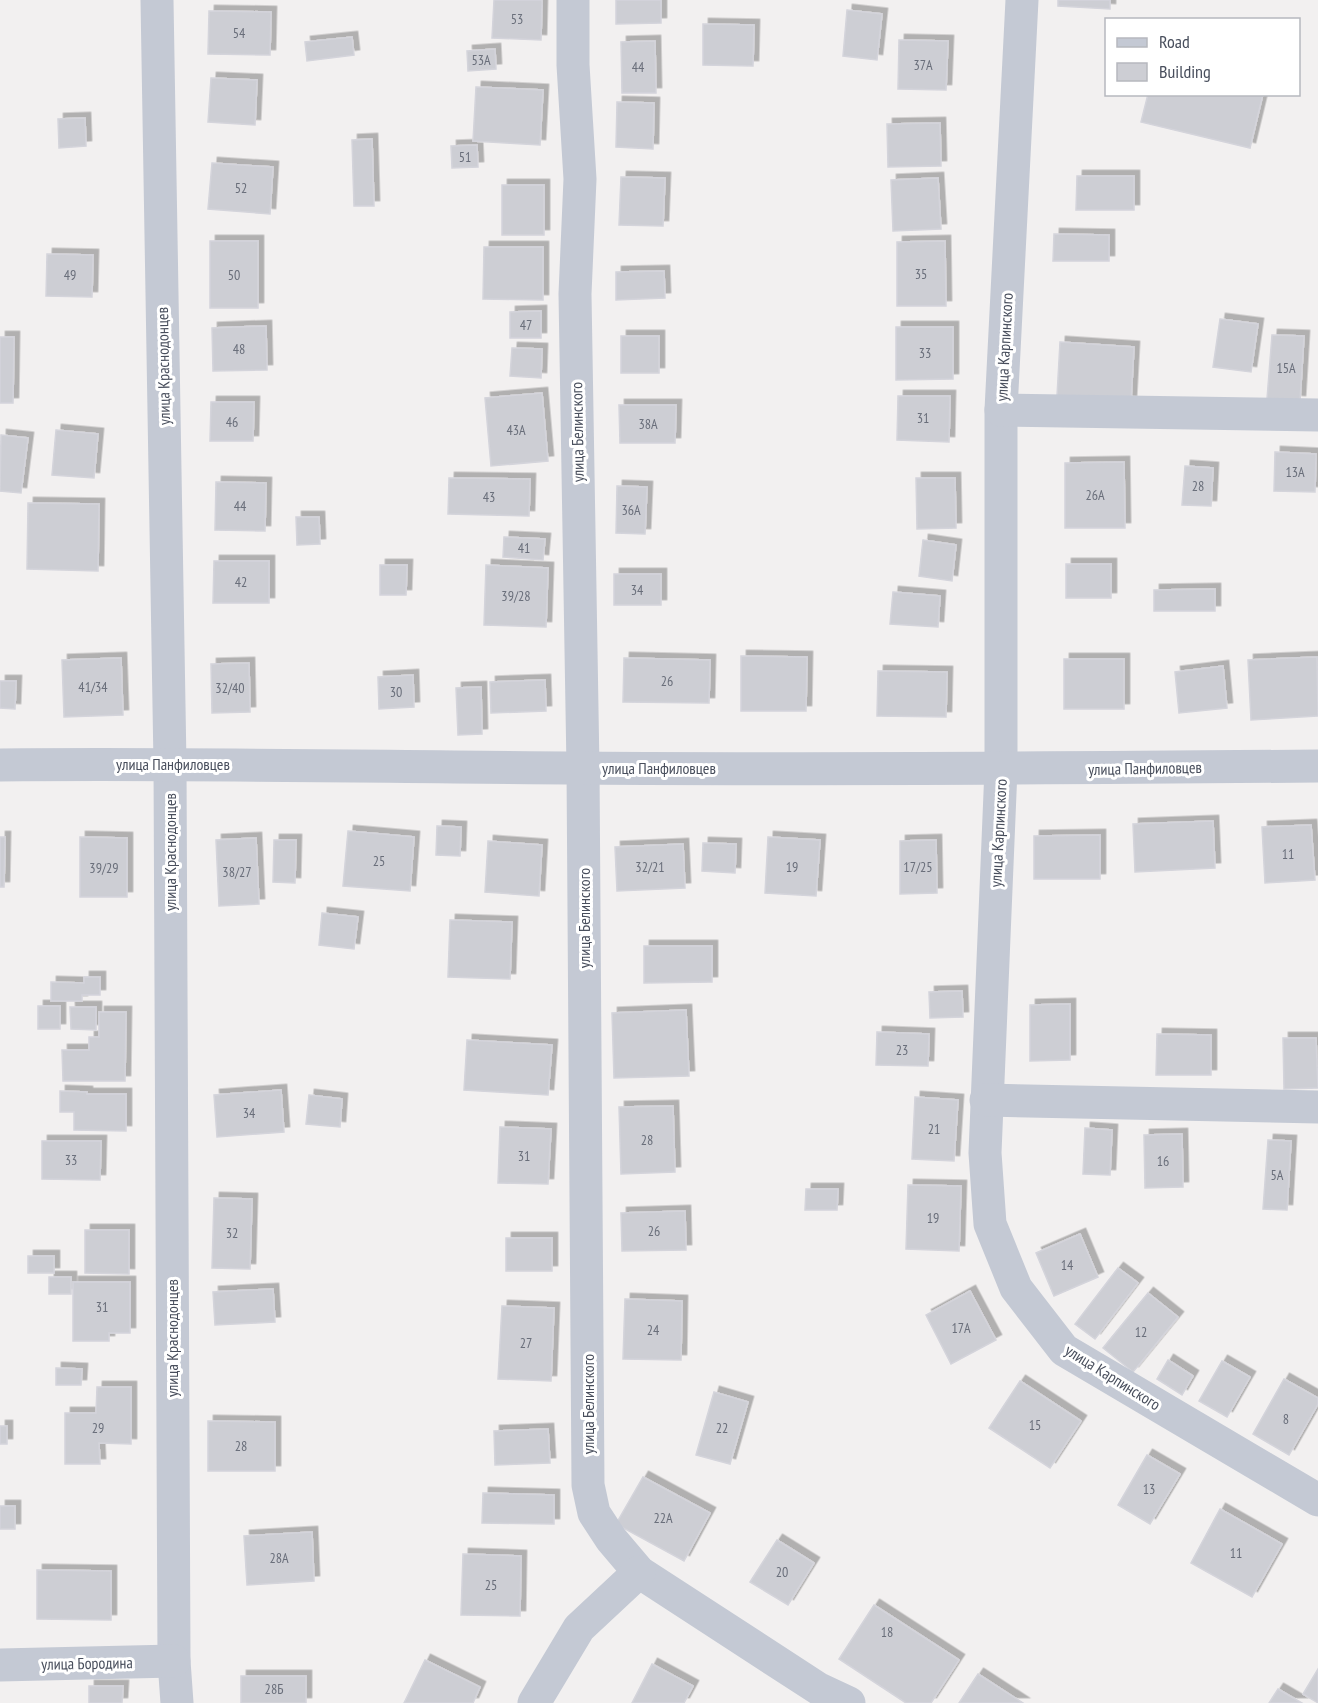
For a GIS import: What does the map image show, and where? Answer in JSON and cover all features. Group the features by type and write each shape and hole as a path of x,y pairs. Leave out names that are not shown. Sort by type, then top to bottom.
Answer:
{"street":[{"name":"улица Краснодонцев","path":"157,0 170,764 174,1661 177,1703"},
{"name":"улица Белинского","path":"573,0 573,65 580,179 575,294 583,768 588,1485 594,1513 611,1539 639,1572 819,1689 849,1703"},
{"name":"улица Карпинского","path":"1022,0 1001,410 1001,769 985,1153 990,1224 1016,1288 1064,1350 1318,1500"},
{"path":"1001,410 1318,415"},
{"name":"улица Панфиловцев","path":"0,765 1001,769 1318,766"},
{"path":"986,1100 1318,1107"},
{"path":"534,1703 579,1628 639,1572"},
{"name":"улица Бородина","path":"0,1665 174,1661"}],"building":[{"path":"494,0 542,0 541,40 492,38"},
{"path":"616,0 661,0 661,23 616,24"},
{"path":"1058,0 1110,0 1110,9 1058,6"},
{"path":"847,10 882,14 877,60 843,56"},
{"path":"209,11 271,12 270,55 208,54"},
{"path":"703,24 754,25 753,66 703,65"},
{"path":"352,37 354,55 307,61 305,42"},
{"path":"899,40 948,41 946,90 898,89"},
{"path":"655,41 656,93 622,93 621,42"},
{"path":"495,49 496,69 468,71 467,51"},
{"path":"211,78 257,80 255,125 208,122"},
{"path":"476,87 543,90 540,145 473,141"},
{"path":"1148,96 1263,96 1250,148 1141,122"},
{"path":"617,102 654,103 653,149 616,147"},
{"path":"85,118 86,146 59,148 58,119"},
{"path":"940,123 941,166 888,167 887,124"},
{"path":"372,139 374,206 354,206 352,140"},
{"path":"477,145 478,167 452,168 451,146"},
{"path":"212,163 273,167 270,214 208,209"},
{"path":"1077,176 1134,176 1134,210 1076,210"},
{"path":"621,177 665,178 663,226 619,225"},
{"path":"938,178 941,229 893,231 891,180"},
{"path":"502,185 544,185 544,235 502,235"},
{"path":"1054,234 1109,235 1109,261 1053,261"},
{"path":"210,241 258,241 258,308 210,308"},
{"path":"945,241 946,306 897,306 897,242"},
{"path":"484,247 543,247 543,300 483,299"},
{"path":"47,254 93,255 92,297 46,296"},
{"path":"664,271 665,298 616,300 616,272"},
{"path":"541,311 541,338 510,338 510,312"},
{"path":"1220,319 1258,324 1251,372 1213,367"},
{"path":"266,326 267,370 213,371 212,328"},
{"path":"896,327 953,327 953,379 896,380"},
{"path":"1272,335 1304,336 1300,401 1267,399"},
{"path":"621,336 659,336 659,373 621,373"},
{"path":"0,337 14,337 13,403 0,403"},
{"path":"1060,342 1134,347 1131,401 1057,396"},
{"path":"512,348 542,349 541,378 510,376"},
{"path":"542,393 548,461 491,466 485,398"},
{"path":"898,396 950,396 949,442 897,440"},
{"path":"211,402 254,402 253,441 210,441"},
{"path":"619,405 676,405 675,443 620,443"},
{"path":"56,430 98,434 94,478 52,475"},
{"path":"1,435 28,438 21,493 0,491"},
{"path":"1275,452 1316,454 1315,492 1274,491"},
{"path":"1124,462 1125,528 1065,528 1065,463"},
{"path":"1185,466 1213,468 1211,506 1182,505"},
{"path":"449,478 530,479 529,516 448,514"},
{"path":"916,478 955,478 956,528 917,529"},
{"path":"216,482 266,483 265,531 215,530"},
{"path":"617,486 647,487 645,534 616,533"},
{"path":"28,503 99,504 98,571 27,569"},
{"path":"296,517 319,517 320,544 297,545"},
{"path":"504,537 545,539 543,560 503,557"},
{"path":"923,540 956,545 952,581 919,576"},
{"path":"214,561 269,561 269,603 213,603"},
{"path":"1066,564 1111,564 1111,598 1066,598"},
{"path":"380,565 407,565 406,595 380,595"},
{"path":"486,565 548,568 546,627 484,625"},
{"path":"614,574 661,574 661,605 614,605"},
{"path":"1215,589 1215,611 1154,611 1154,590"},
{"path":"893,592 940,596 938,627 890,624"},
{"path":"741,656 807,657 806,711 741,711"},
{"path":"1317,657 1318,716 1251,720 1248,660"},
{"path":"121,658 123,715 64,717 62,660"},
{"path":"624,658 710,660 709,703 623,702"},
{"path":"1064,659 1124,659 1124,709 1064,709"},
{"path":"249,663 250,712 212,713 211,664"},
{"path":"1223,666 1227,708 1179,713 1175,672"},
{"path":"878,671 947,672 946,717 877,716"},
{"path":"413,675 414,707 379,709 378,677"},
{"path":"545,680 546,711 491,713 490,682"},
{"path":"0,681 16,681 15,709 0,708"},
{"path":"481,687 482,734 458,735 456,688"},
{"path":"1213,821 1215,868 1135,872 1133,824"},
{"path":"1311,825 1315,880 1265,883 1262,827"},
{"path":"437,826 461,827 460,856 436,855"},
{"path":"348,831 414,837 410,891 343,886"},
{"path":"1100,835 1100,879 1034,879 1034,836"},
{"path":"0,837 5,837 4,887 0,887"},
{"path":"80,837 127,838 127,897 80,897"},
{"path":"768,837 820,840 816,896 765,893"},
{"path":"256,838 259,904 219,906 216,840"},
{"path":"274,840 296,840 295,883 273,882"},
{"path":"936,840 937,893 900,894 900,841"},
{"path":"488,841 542,845 539,896 485,892"},
{"path":"703,843 736,844 735,873 702,871"},
{"path":"683,844 685,888 617,891 615,847"},
{"path":"322,913 358,917 354,949 319,945"},
{"path":"450,920 512,922 510,979 448,977"},
{"path":"644,946 712,946 712,982 644,983"},
{"path":"84,977 100,977 100,995 82,995 82,1001 51,1001 51,982 84,983"},
{"path":"962,991 963,1017 930,1018 929,992"},
{"path":"1070,1004 1070,1060 1030,1061 1030,1005"},
{"path":"38,1006 60,1006 60,1029 38,1029"},
{"path":"70,1007 96,1007 96,1030 71,1029"},
{"path":"686,1010 689,1076 614,1078 612,1013"},
{"path":"99,1012 126,1012 125,1081 63,1081 62,1050 89,1050 89,1037 99,1037"},
{"path":"877,1032 929,1034 928,1066 876,1065"},
{"path":"1157,1034 1211,1035 1211,1075 1156,1075"},
{"path":"1283,1038 1316,1038 1318,1088 1284,1089"},
{"path":"467,1040 552,1045 548,1095 464,1090"},
{"path":"281,1090 284,1132 217,1137 214,1095"},
{"path":"60,1091 126,1094 126,1131 74,1130 74,1112 60,1112"},
{"path":"309,1095 342,1099 340,1127 306,1124"},
{"path":"915,1097 958,1100 954,1161 912,1159"},
{"path":"673,1106 675,1172 621,1174 619,1107"},
{"path":"500,1127 551,1129 548,1184 498,1183"},
{"path":"1085,1128 1112,1130 1110,1175 1083,1174"},
{"path":"1182,1134 1183,1187 1145,1188 1144,1135"},
{"path":"1268,1140 1291,1141 1287,1210 1263,1209"},
{"path":"42,1141 101,1141 100,1180 42,1179"},
{"path":"908,1185 961,1186 959,1251 906,1249"},
{"path":"806,1189 838,1189 837,1210 805,1210"},
{"path":"214,1198 252,1199 250,1269 212,1268"},
{"path":"685,1211 686,1250 622,1251 621,1213"},
{"path":"85,1230 129,1230 129,1274 85,1273"},
{"path":"1080,1234 1098,1277 1054,1296 1036,1253"},
{"path":"506,1238 552,1238 552,1271 506,1271"},
{"path":"28,1256 54,1256 54,1273 28,1273"},
{"path":"1118,1268 1138,1283 1095,1339 1075,1324"},
{"path":"49,1277 71,1277 71,1294 49,1294"},
{"path":"73,1282 130,1282 130,1333 109,1333 109,1341 73,1341"},
{"path":"273,1289 275,1322 215,1325 213,1292"},
{"path":"970,1291 996,1340 951,1364 926,1315"},
{"path":"1148,1293 1178,1317 1133,1372 1103,1348"},
{"path":"625,1299 682,1301 681,1360 623,1359"},
{"path":"502,1306 554,1308 551,1381 498,1379"},
{"path":"1168,1360 1193,1376 1182,1395 1157,1379"},
{"path":"1222,1361 1250,1377 1227,1417 1199,1401"},
{"path":"56,1368 82,1369 81,1385 56,1385"},
{"path":"1284,1379 1318,1398 1318,1404 1289,1455 1253,1434"},
{"path":"1020,1381 1081,1421 1050,1468 989,1428"},
{"path":"97,1387 131,1387 131,1444 99,1443 100,1464 65,1464 65,1413 96,1413"},
{"path":"714,1392 748,1402 730,1464 696,1455"},
{"path":"208,1421 275,1422 275,1471 208,1471"},
{"path":"0,1426 7,1426 7,1444 0,1444"},
{"path":"548,1429 550,1463 495,1465 494,1431"},
{"path":"1147,1455 1180,1474 1150,1524 1118,1505"},
{"path":"643,1477 710,1513 684,1561 616,1524"},
{"path":"483,1493 554,1495 554,1524 482,1523"},
{"path":"0,1506 15,1506 15,1529 0,1529"},
{"path":"1220,1509 1282,1544 1252,1597 1191,1563"},
{"path":"312,1532 314,1581 247,1585 244,1536"},
{"path":"777,1540 814,1563 788,1605 750,1582"},
{"path":"463,1554 521,1556 520,1616 461,1615"},
{"path":"37,1570 111,1571 111,1620 37,1619"},
{"path":"874,1605 959,1660 931,1703 906,1703 839,1659"},
{"path":"425,1660 480,1687 473,1703 404,1703"},
{"path":"652,1664 693,1686 684,1703 632,1703"},
{"path":"1318,1669 1318,1703 1303,1694"},
{"path":"978,1674 1023,1703 959,1703"},
{"path":"241,1676 306,1676 306,1703 241,1703"},
{"path":"89,1686 123,1686 122,1703 89,1703"},
{"path":"1278,1689 1302,1703 1269,1703"}]}
